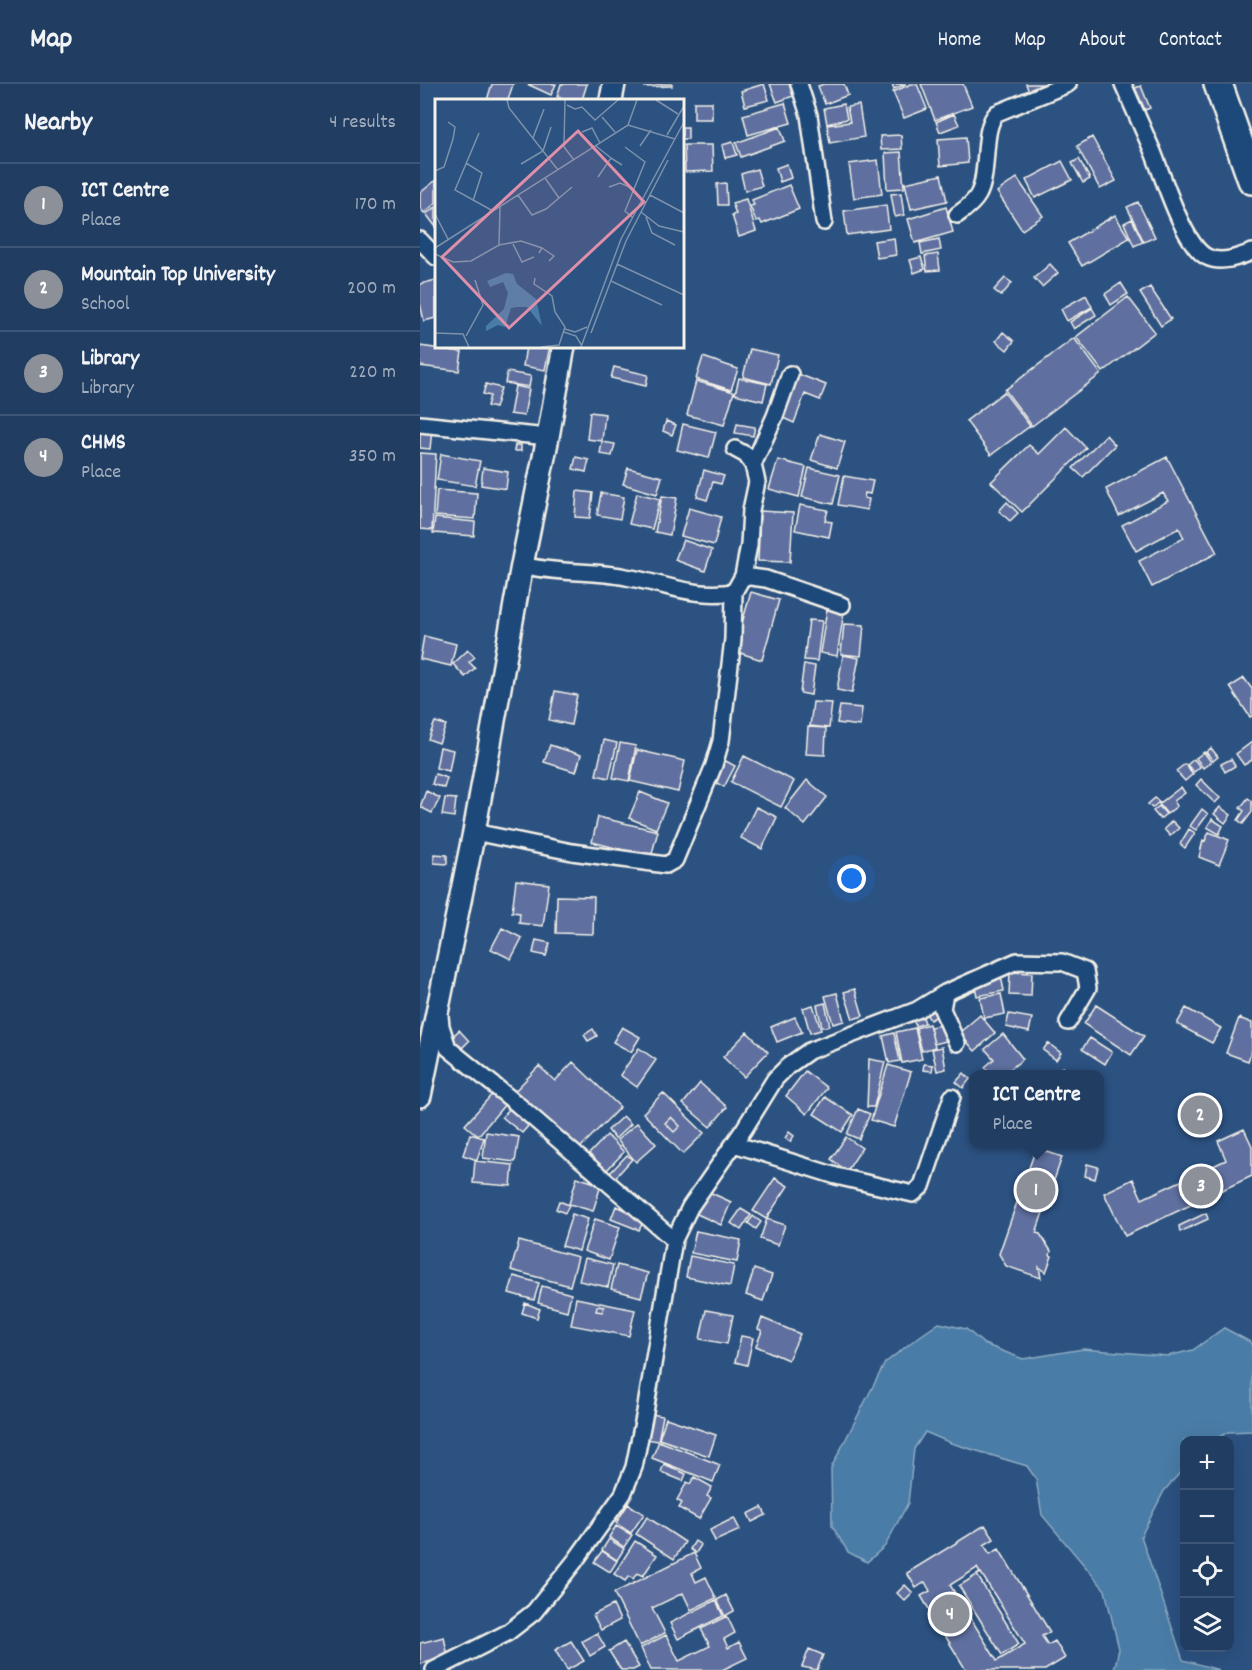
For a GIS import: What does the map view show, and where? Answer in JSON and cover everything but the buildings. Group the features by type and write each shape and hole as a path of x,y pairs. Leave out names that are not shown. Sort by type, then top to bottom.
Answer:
{"highway":[{"path":"1218,84 1252,180"}],"street":[{"path":"611,99 614,84"},
{"path":"799,84 809,115 824,222"},
{"path":"957,215 967,208 978,195 987,160 989,125 992,118 997,113 1068,84"},
{"path":"1123,84 1154,154 1179,219 1199,250 1207,257 1221,260 1252,252"},
{"path":"420,240 435,256"},
{"path":"421,1086 474,832 564,348"},
{"path":"753,465 775,416 790,374"},
{"path":"420,424 548,437"},
{"path":"474,832 572,852 666,865 675,860 714,765 721,741 733,639 734,592 743,576 749,545 751,510 757,482 753,465 746,455 735,449"},
{"path":"522,565 546,571 626,577 683,592 715,595 734,592"},
{"path":"743,576 766,579 842,605"},
{"path":"434,1670 507,1633 534,1612 575,1561 623,1494 634,1467 674,1240 690,1208 775,1079 809,1051 917,1010 945,993 1017,961 1062,962 1085,971 1089,988 1068,1022"},
{"path":"945,993 942,1009 957,1042"},
{"path":"439,1006 441,1026 448,1048 517,1104 674,1240"},
{"path":"734,1144 836,1176 913,1194 922,1186 952,1097"}],"water":[{"path":"939,1323 966,1329 984,1344 1023,1359 1083,1349 1168,1356 1193,1350 1224,1328 1252,1343 1252,1431 1228,1432 1221,1436 1180,1436 1180,1473 1164,1491 1141,1536 1183,1660 1219,1670 1114,1670 1119,1649 1105,1590 1042,1515 1036,1479 1027,1466 951,1443 925,1432 914,1449 908,1503 885,1546 867,1562 848,1552 832,1526 831,1468 885,1363"}],"place":[{"name":"Mountain Top University","path":"1200,1115"},
{"name":"Library","path":"1201,1186"},
{"name":"ICT Centre","path":"1036,1190"},
{"name":"CHMS","path":"950,1614"}]}
